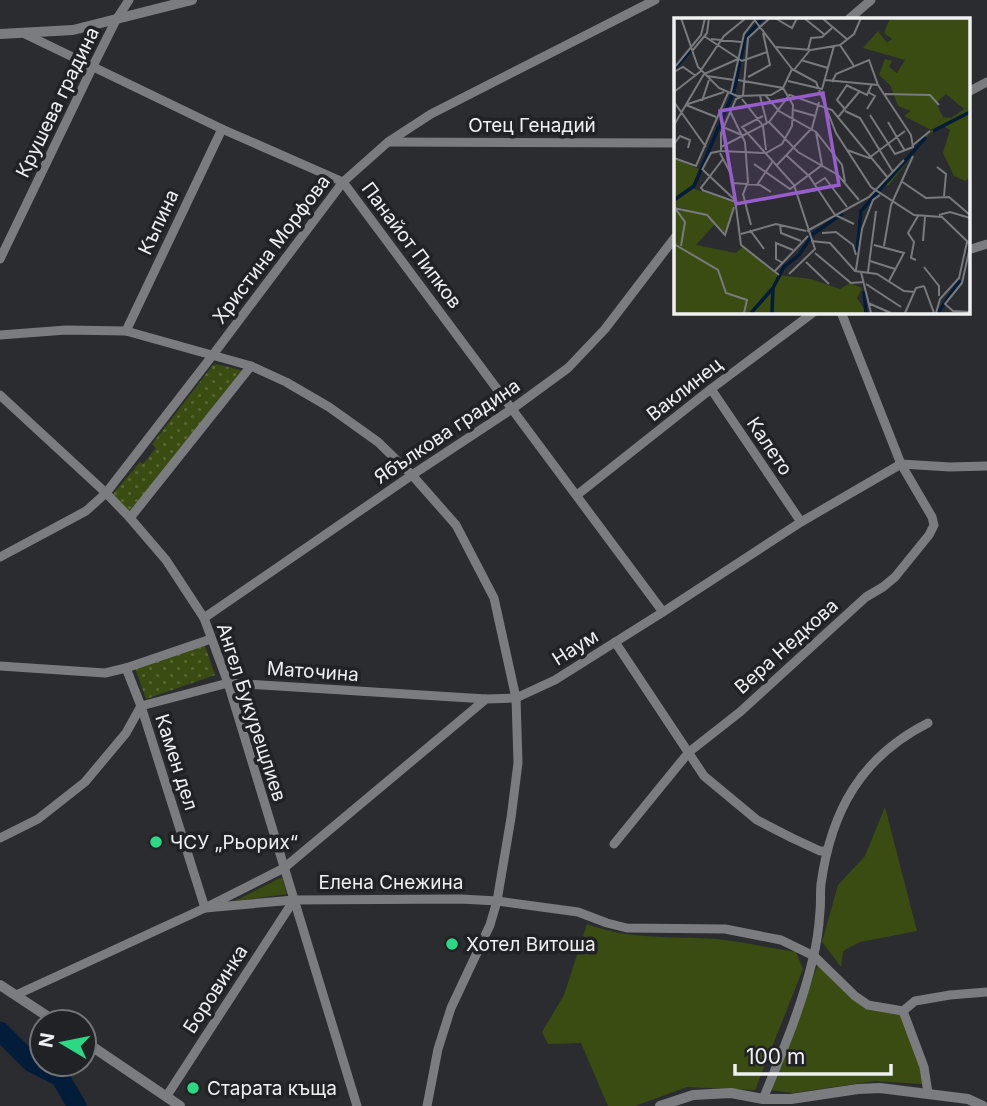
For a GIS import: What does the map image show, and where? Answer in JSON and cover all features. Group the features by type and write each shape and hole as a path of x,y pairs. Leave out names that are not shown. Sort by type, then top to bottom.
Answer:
{"street":[{"name":"Крушева градина","path":"0,259 93,66 129,0"},
{"path":"0,34 74,30 192,0"},
{"name":"Христина Морфова","path":"0,557 86,511 106,494 343,182 388,142 431,114 655,0"},
{"path":"850,18 871,0"},
{"name":"Панайот Пипков","path":"24,33 222,129 343,182 663,612"},
{"path":"970,91 987,82"},
{"name":"Къпина","path":"126,331 222,129"},
{"name":"Отец Генадий","path":"388,142 674,143"},
{"name":"Ябълкова градина","path":"204,618 568,368 605,329 674,239"},
{"path":"970,249 987,244"},
{"name":"Ваклинец","path":"577,495 813,313"},
{"path":"841,313 901,464 987,466"},
{"path":"0,335 66,330 126,331 251,366 286,382 329,407 378,442 412,475 456,525 494,598 516,698 518,762 497,901 490,925 451,1008 438,1049 427,1106"},
{"path":"130,518 251,366"},
{"name":"Калето","path":"711,389 801,522"},
{"name":"Ангел Букурещлиев","path":"0,395 130,518 166,560 204,618 228,683 357,1106"},
{"name":"Наум","path":"486,699 516,698 555,680 801,522 901,464"},
{"name":"Вера Недкова","path":"614,844 690,752 740,712 866,597 895,577 929,535 934,525 932,517 901,464"},
{"path":"0,666 105,673 211,639"},
{"path":"615,642 704,776 757,820 792,838 827,851"},
{"name":"Камен дел","path":"126,668 141,706 205,908"},
{"name":"Маточина","path":"141,706 228,683 486,699"},
{"path":"205,908 284,868 486,699"},
{"path":"0,838 38,819 85,782 126,733 141,706"},
{"path":"763,1098 795,1016 814,956 827,851 836,821 863,775 889,748 928,723"},
{"name":"Елена Снежина","path":"16,995 205,908 294,900 497,901 578,912 627,928 725,929 781,940 814,956 868,1005 903,1011"},
{"name":"Боровинка","path":"166,1097 294,900"},
{"path":"0,985 35,1008"},
{"path":"928,1093 924,1067 903,1011 915,1001 987,992"},
{"path":"98,1051 180,1106"},
{"path":"660,1106 693,1095 731,1093 763,1098 809,1097 870,1088 928,1093 983,1106"},
{"path":"957,1106 987,1102"}],"green space":[{"path":"216,364 244,371 130,514 112,495 140,462 143,464 156,448 152,444"},
{"path":"204,643 215,675 146,699 135,668"},
{"path":"885,807 917,931 860,942 843,951 841,967 822,942 838,885 865,856"},
{"path":"282,877 287,894 235,901"},
{"path":"587,924 618,933 716,939 796,952 803,969 755,1090 687,1087 635,1106 608,1106 581,1043 548,1044 542,1032 564,995"},
{"path":"818,965 863,1007 902,1009 922,1065 922,1084 875,1081 793,1093 770,1090"}],"waterway":[{"path":"0,1031 32,1063 60,1077 77,1106"}],"place":[{"name":"ЧСУ „Рьорих“","path":"156,842"},
{"name":"Хотел Витоша","path":"452,944"},
{"name":"Старата къща","path":"193,1088"}]}
